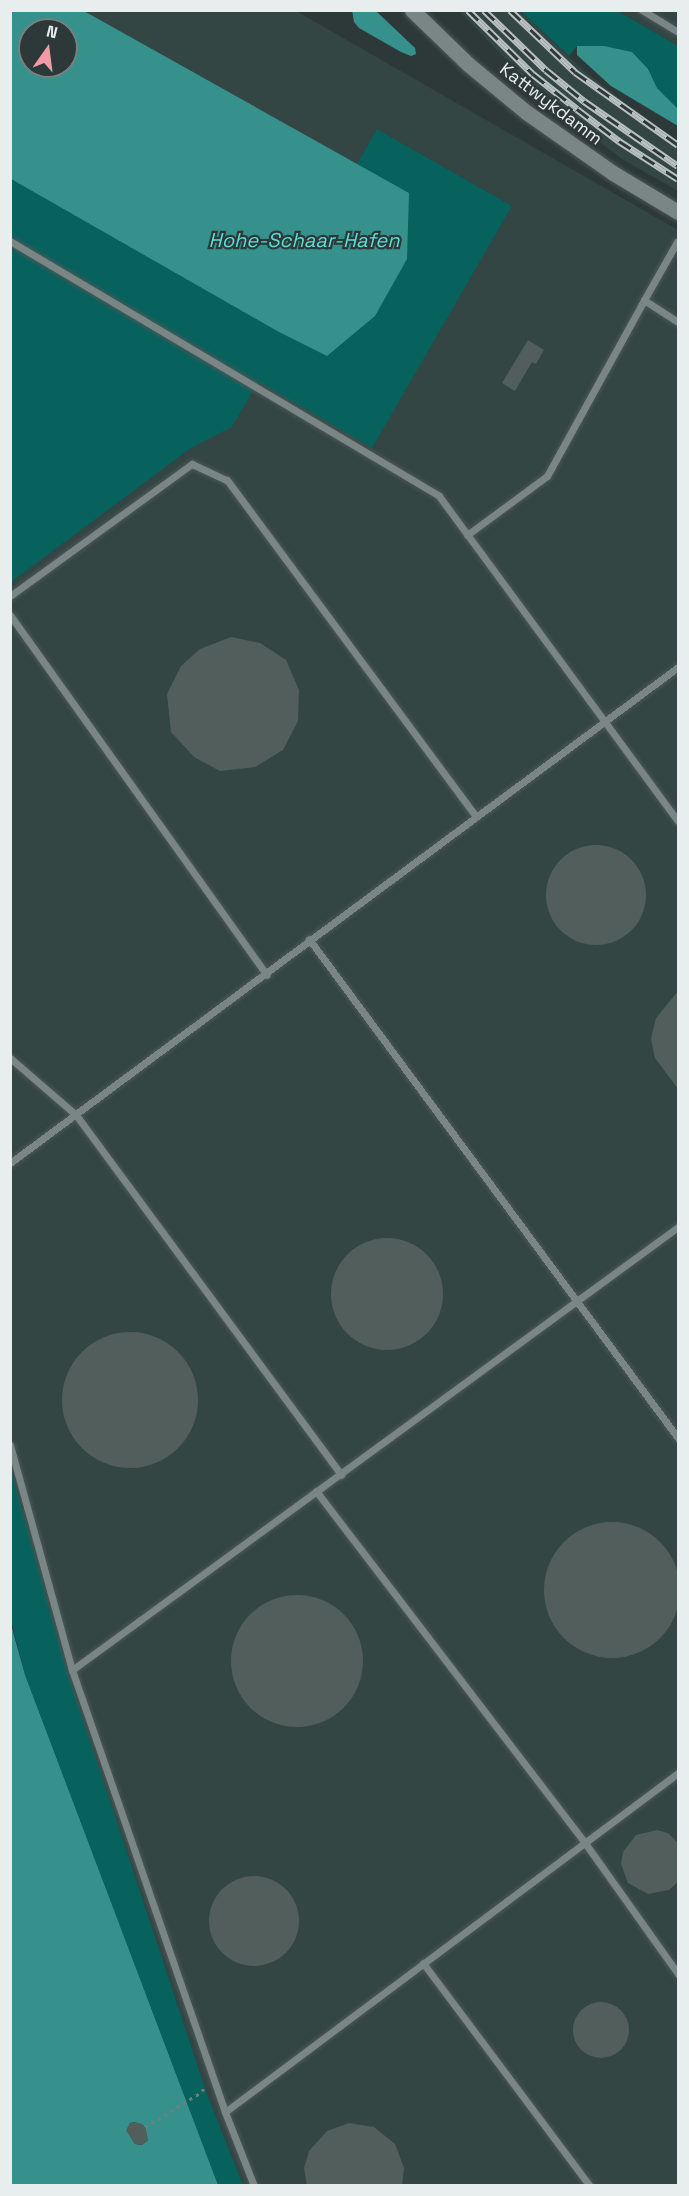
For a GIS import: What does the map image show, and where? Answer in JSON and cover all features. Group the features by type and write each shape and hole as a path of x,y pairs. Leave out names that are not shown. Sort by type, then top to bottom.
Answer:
{"main road":[{"name":"Kattwykdamm","path":"412,10 469,66 526,112 613,173 678,212"}],"lane":[{"path":"642,10 678,32"},
{"path":"10,241 439,496 678,821"},
{"path":"467,535 547,476 676,242"},
{"path":"644,300 678,322"},
{"path":"10,596 192,464 227,480 476,816"},
{"path":"10,615 267,975"},
{"path":"10,1163 267,975 309,939 678,667"},
{"path":"309,939 678,1438"},
{"path":"10,1058 76,1115 341,1475"},
{"path":"72,1670 678,1227"},
{"path":"10,1445 72,1670 225,2112 254,2186"},
{"path":"316,1491 585,1843 678,1974"},
{"path":"225,2112 678,1773"},
{"path":"423,1963 590,2186"}],"path":[{"path":"145,2127 203,2089"}],"shaded area":[{"path":"84,11 296,11 678,230 678,2185 243,2185 207,2094 67,1670 39,1574 11,1466 10,582 191,448 232,427 258,382 372,447 512,206 377,129 357,164"},
{"path":"459,11 521,11 582,69 645,119 678,141 678,191 622,159 573,122 525,79"},
{"path":"521,11 618,11 678,46 678,109 657,88 648,69 577,46 569,56"},
{"path":"618,11 678,11 678,46"},
{"path":"377,129 512,206 372,448 258,382 232,427 191,448 11,582 11,179 277,331 409,193 357,164"},
{"path":"10,1465 67,1670 207,2094 243,2185 218,2185 25,1675 11,1621"}],"water":[{"name":"Hohe-Schaar-Hafen","path":"11,10 84,11 409,193 407,259 375,316 327,356 277,331 11,179"},
{"path":"352,10 376,11 415,48 416,54 411,56 401,52 359,28 354,22"},
{"path":"577,46 604,46 632,52 648,69 657,88 678,109 678,126 611,86 577,55"},
{"path":"10,1621 25,1675 218,2185 11,2185","holes":["135,2122 140,2127 143,2125 148,2140 142,2145 135,2144 127,2131 130,2123"]}],"building":[{"path":"528,340 544,350 536,364 532,362 515,391 502,383"},
{"path":"231,637 260,643 286,660 299,690 298,721 283,750 255,767 220,771 194,757 171,732 167,694 181,666 200,649"},
{"path":"596,845 615,849 631,860 642,876 646,895 642,914 631,930 615,941 596,945 577,941 561,930 550,914 546,895 550,876 561,860 577,849"},
{"path":"678,991 678,1089 655,1058 651,1039 656,1018"},
{"path":"387,1238 408,1242 427,1254 439,1273 443,1294 439,1315 427,1334 408,1346 387,1350 366,1346 347,1334 335,1315 331,1294 335,1273 347,1254 366,1242"},
{"path":"130,1332 156,1337 178,1352 193,1374 198,1400 193,1426 178,1448 156,1463 130,1468 104,1463 82,1448 67,1426 62,1400 67,1374 82,1352 104,1337"},
{"path":"612,1522 638,1527 650,1533 660,1542 669,1552 675,1564 680,1590 675,1616 669,1628 660,1638 650,1647 638,1653 612,1658 586,1653 574,1647 564,1638 555,1628 549,1616 544,1590 549,1564 555,1552 564,1542 574,1533 586,1527"},
{"path":"297,1595 322,1600 344,1614 358,1636 363,1661 358,1686 344,1708 322,1722 297,1727 272,1722 250,1708 236,1686 231,1661 236,1636 250,1614 272,1600"},
{"path":"657,1830 668,1833 678,1843 678,1882 669,1890 648,1894 628,1883 621,1864 623,1852 636,1835"},
{"path":"254,1876 271,1879 286,1889 296,1904 299,1921 296,1938 286,1953 271,1963 254,1966 237,1963 222,1953 212,1938 209,1921 212,1904 222,1889 237,1879"},
{"path":"596,2002 606,2002 621,2010 627,2019 629,2030 627,2041 621,2050 606,2058 596,2058 585,2053 578,2046 573,2035 573,2025 578,2014 585,2007"},
{"path":"130,2123 142,2124 146,2129 148,2140 142,2145 135,2144 126,2130"},
{"path":"349,2123 374,2127 395,2144 404,2168 402,2186 307,2186 304,2168 309,2151 327,2131"}],"railway":[{"path":"468,10 533,74 619,141 678,179"},
{"path":"484,10 546,70 584,101 678,166"},
{"path":"510,10 575,72 678,145"}]}
